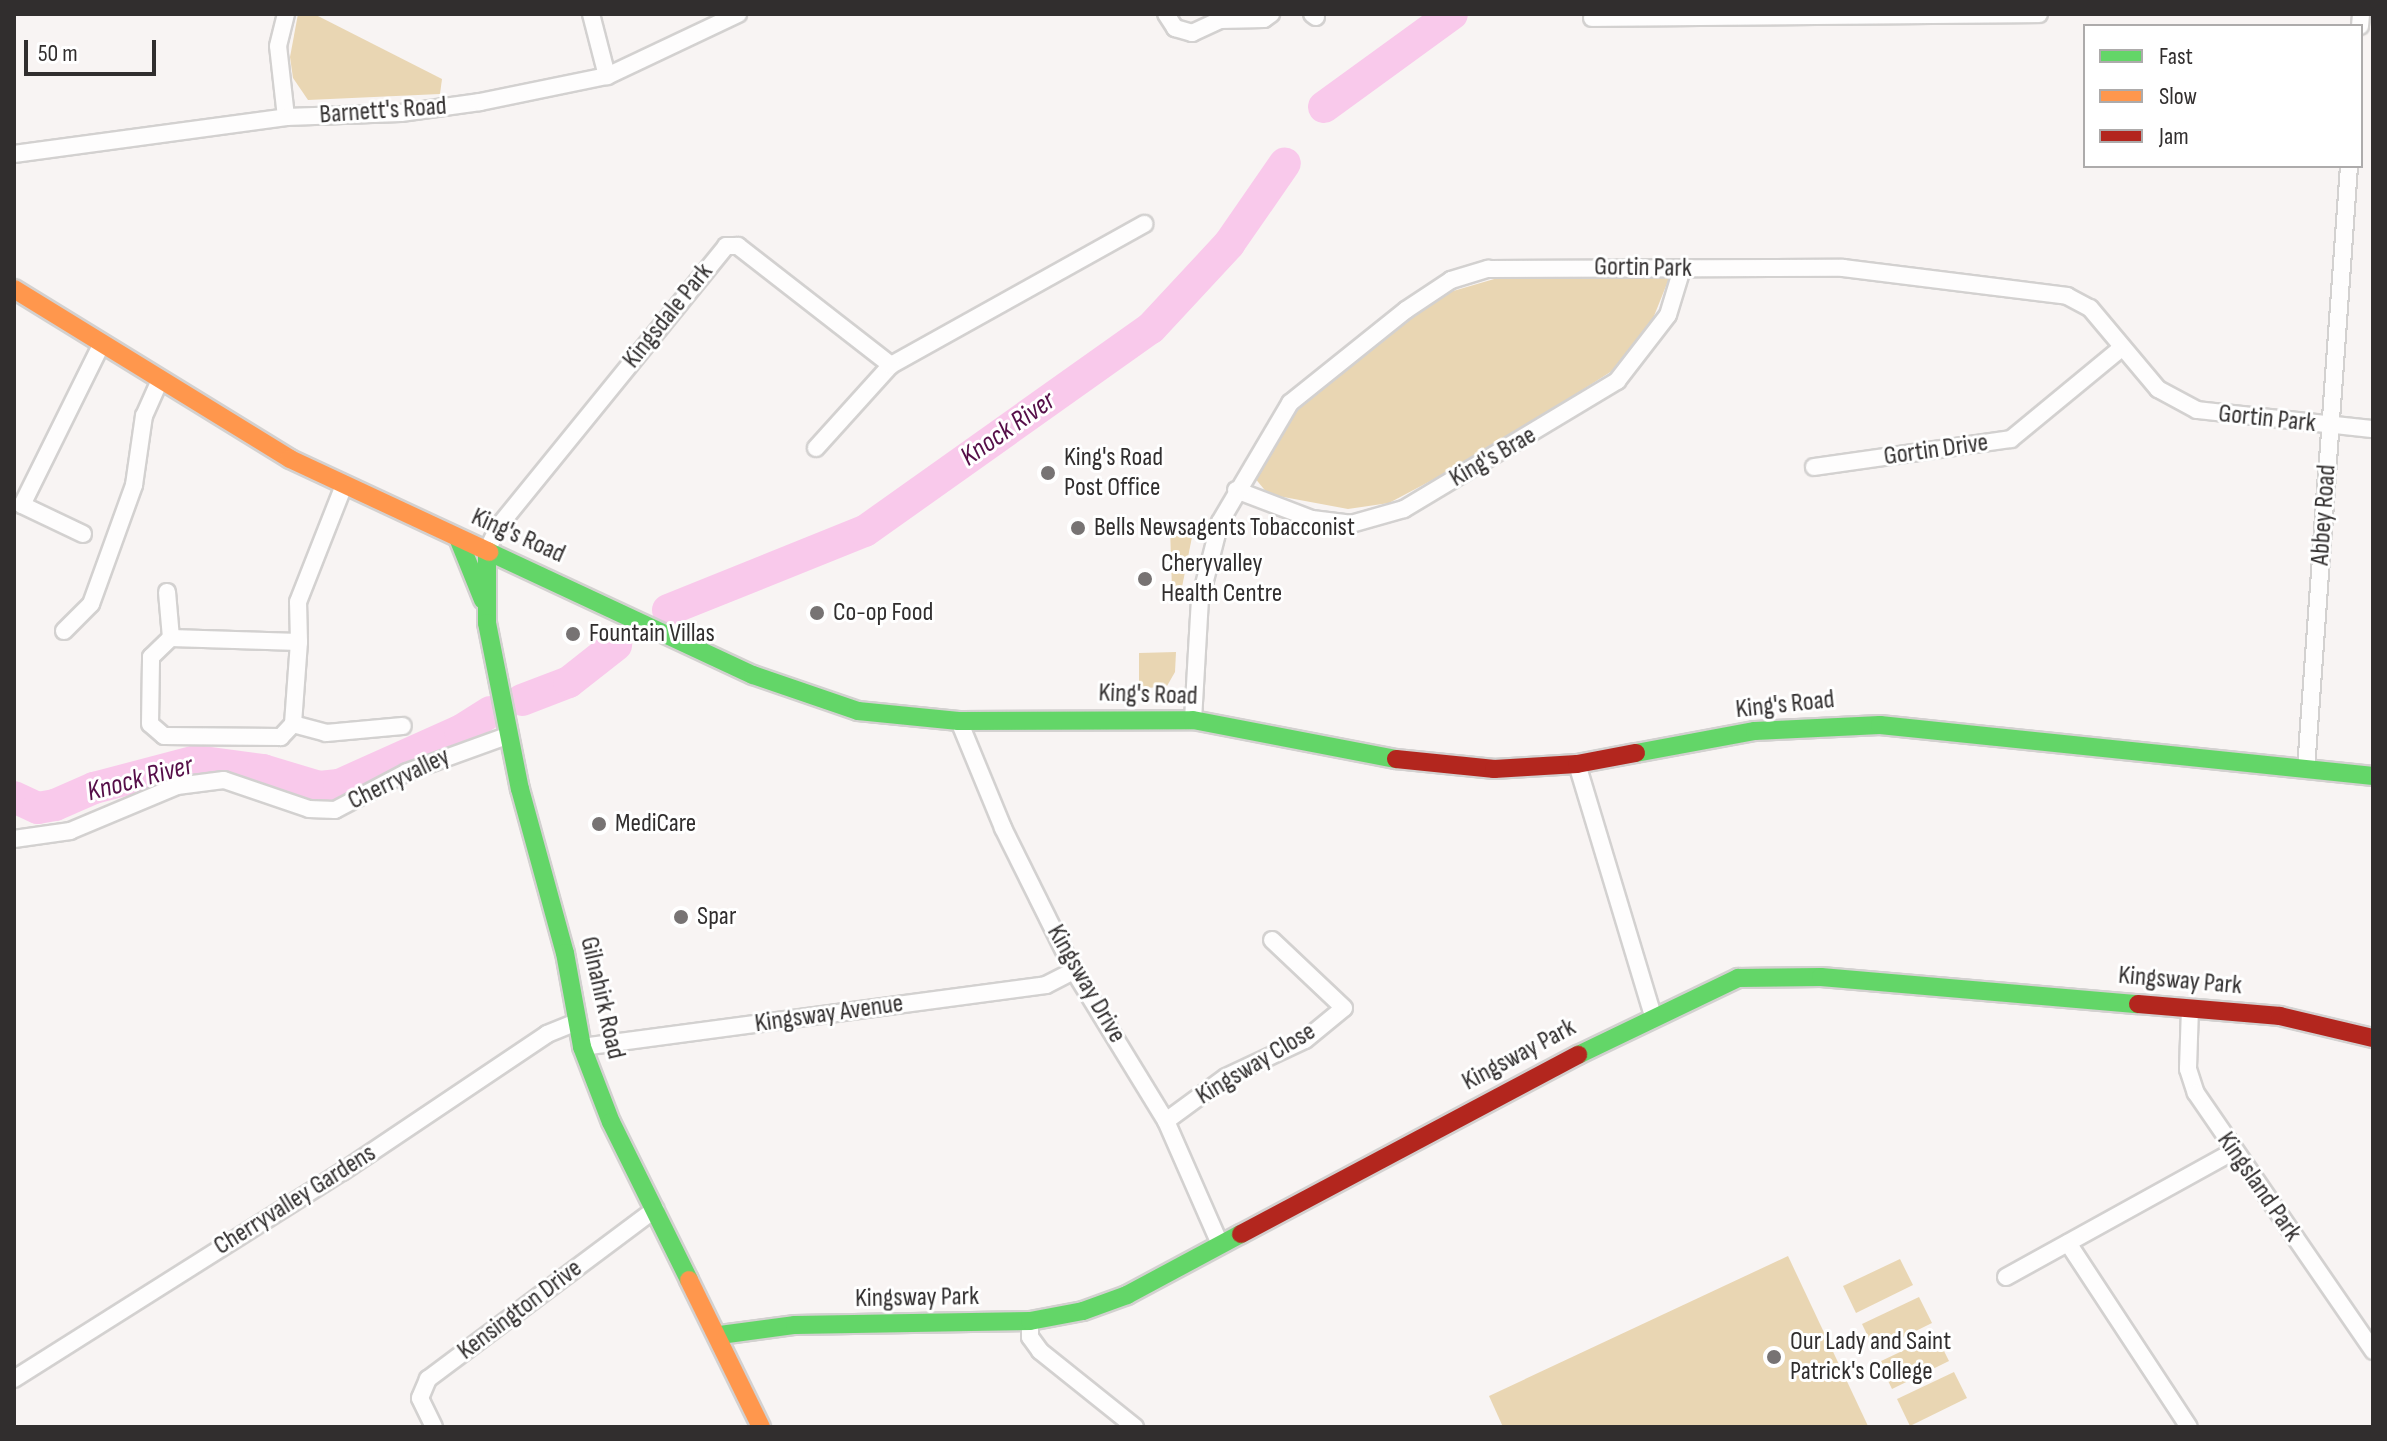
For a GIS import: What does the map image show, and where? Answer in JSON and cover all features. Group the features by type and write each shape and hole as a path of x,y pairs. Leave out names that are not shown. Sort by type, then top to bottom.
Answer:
{"street":[{"path":"286,14 278,46 286,117"},
{"name":"Barnett's Road","path":"14,154 286,117 450,107 607,76 738,14"},
{"path":"1166,14 1175,28 1192,33 1220,20 1264,19 1271,14"},
{"path":"1592,18 2039,14"},
{"path":"596,15 607,76"},
{"name":"Abbey Road","path":"2306,769 2349,168"},
{"path":"816,448 891,365 1144,224"},
{"name":"Kingsdale Park","path":"487,551 498,527 726,246 738,246 891,365"},
{"name":"Gortin Park","path":"1193,720 1200,600 1219,524 1236,490 1290,403 1346,354 1451,280 1512,268 1843,268 2067,296 2090,308 2120,349 2158,389 2197,410 2373,429"},
{"name":"King's Brae","path":"1236,490 1312,519 1351,524 1404,509 1617,381 1668,315 1682,269"},
{"name":"King's Road","path":"14,289 256,441 344,485 818,701 889,717 959,721 1193,720 1427,765 1506,769 1577,764 1755,731 1856,724 2373,776"},
{"path":"83,534 22,505 101,345"},
{"name":"Gortin Drive","path":"1814,467 2011,439 2120,349"},
{"path":"64,631 91,604 134,485 144,416 159,382"},
{"path":"299,642 171,638 151,657 148,710 155,732 164,736 281,737 293,724 299,642 298,602 344,485"},
{"path":"458,538 484,602"},
{"name":"Gilnahirk Road","path":"487,551 484,602 509,735 565,953 582,1047 611,1122 720,1335 757,1426"},
{"path":"167,592 171,638"},
{"name":"Kingsway Drive","path":"959,721 1003,828 1074,971 1166,1121 1220,1244"},
{"path":"293,724 326,733 403,726"},
{"name":"Cherryvalley","path":"14,839 70,831 177,786 224,780 309,809 335,810 419,767 509,735"},
{"path":"1577,764 1653,1015"},
{"name":"Kingsway Close","path":"1166,1121 1226,1077 1305,1040 1344,1008 1272,940"},
{"name":"Kingsway Avenue","path":"582,1047 1046,985 1074,971"},
{"name":"Kingsway Park","path":"720,1335 795,1325 1030,1321 1083,1311 1127,1295 1702,990 1773,974 2280,1016 2373,1038"},
{"name":"Kingsland Park","path":"2190,1008 2188,1069 2196,1093 2373,1351"},
{"name":"Cherryvalley Gardens","path":"14,1379 342,1172 547,1034 577,1022"},
{"path":"2006,1277 2234,1151"},
{"name":"Kensington Drive","path":"434,1427 420,1398 428,1379 655,1209"},
{"path":"2068,1243 2189,1427"},
{"path":"1030,1321 1030,1337 1040,1351 1135,1427"}],"shaded area":[{"path":"298,14 314,14 442,79 440,94 308,100 293,78 290,57"},
{"path":"1670,276 1652,321 1612,371 1485,452 1389,503 1348,509 1268,494 1254,477 1302,402 1443,294 1501,277"},
{"path":"1170,527 1194,527 1181,592 1172,591"},
{"path":"1176,652 1175,672 1167,686 1139,689 1139,653"},
{"path":"1788,1256 1868,1426 1503,1427 1489,1396"},
{"path":"1900,1259 1913,1285 1856,1313 1843,1286"},
{"path":"1919,1297 1932,1323 1875,1351 1862,1324"},
{"path":"1936,1335 1949,1361 1892,1389 1879,1362"},
{"path":"1954,1372 1967,1398 1910,1426 1897,1399"}],"waterway":[{"name":"Knock River","path":"1324,107 1452,14"},
{"name":"Knock River","path":"668,610 865,531 1151,328 1229,244 1285,163"},
{"name":"Knock River","path":"522,700 569,682 616,645"},
{"name":"Knock River","path":"14,797 38,808 55,805 94,788 196,761 263,770 319,787 339,785 460,731 490,712"}],"traffic: fast":[{"path":"458,538 483,600"},
{"path":"487,551 487,623 520,789 565,953 582,1047 611,1122 689,1280"},
{"path":"489,552 753,675 858,711 959,721 1193,720 1396,759"},
{"path":"1636,753 1755,731 1880,725 2373,776"},
{"path":"1578,1055 1738,978 1821,977 2138,1004"},
{"path":"720,1335 795,1325 1030,1321 1083,1311 1127,1295 1241,1234"}],"traffic: slow":[{"path":"14,289 290,459 489,552"},
{"path":"689,1280 761,1427"}],"traffic: jam":[{"path":"1396,759 1494,769 1577,764 1636,753"},
{"path":"2138,1004 2280,1016 2373,1038"},
{"path":"1241,1234 1578,1055"}],"place":[{"name":"King's Road Post Office","path":"1048,473"},
{"name":"Bells Newsagents Tobacconist","path":"1078,528"},
{"name":"Cheryvalley Health Centre","path":"1145,579"},
{"name":"Co-op Food","path":"817,613"},
{"name":"Fountain Villas","path":"573,634"},
{"name":"MediCare","path":"599,824"},
{"name":"Spar","path":"681,917"},
{"name":"Our Lady and Saint Patrick's College","path":"1774,1357"}]}
